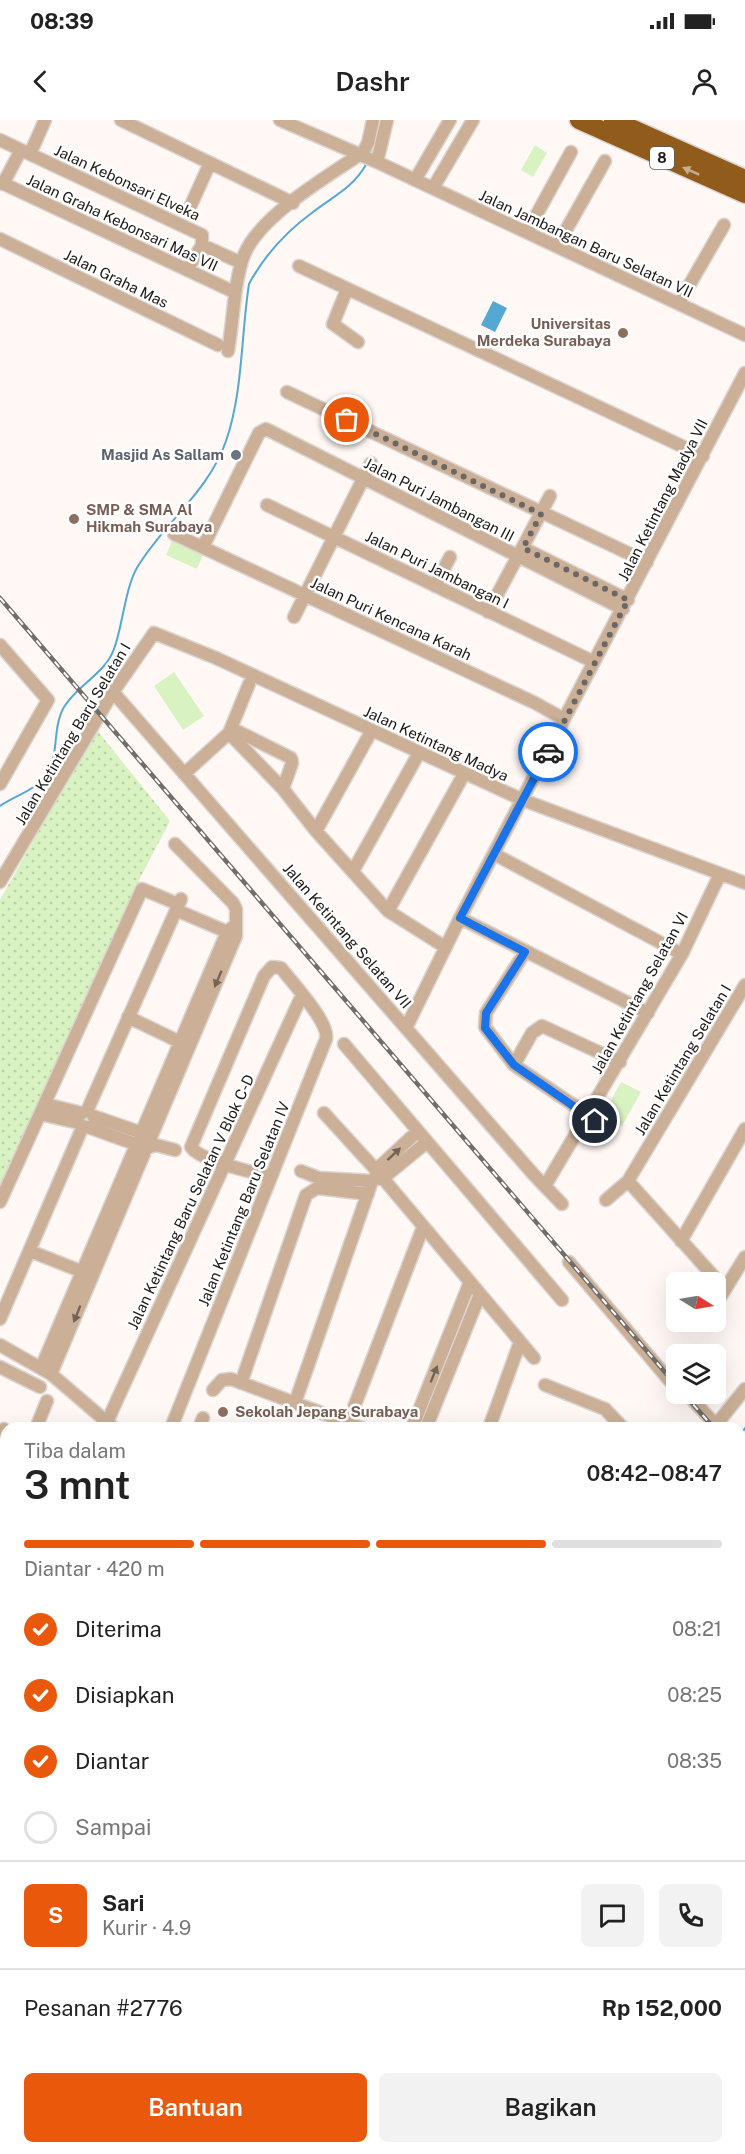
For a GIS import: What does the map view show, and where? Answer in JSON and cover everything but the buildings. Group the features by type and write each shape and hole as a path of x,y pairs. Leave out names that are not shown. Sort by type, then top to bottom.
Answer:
{"highway":[{"name":"8","path":"579,120 745,194"},
{"name":"8","path":"613,120 745,179"}],"street":[{"name":"Jalan Kebonsari Elveka","path":"25,152 45,120"},
{"path":"122,120 292,203 366,158 387,120"},
{"name":"Jalan Jambangan Baru Selatan VII","path":"280,120 680,300 745,335"},
{"path":"366,158 373,120"},
{"path":"415,180 450,120"},
{"path":"433,188 473,120"},
{"name":"Jalan Kebonsari Elveka","path":"0,140 202,235 202,245 235,260"},
{"path":"2,183 25,152"},
{"path":"526,232 571,152"},
{"path":"557,246 605,160"},
{"path":"191,205 210,163"},
{"name":"Jalan Graha Kebonsari Mas VII","path":"2,183 232,291"},
{"name":"Jalan Graha Mas","path":"0,239 223,348 245,254 270,221 292,203"},
{"path":"680,300 724,225"},
{"path":"187,270 202,245"},
{"path":"299,266 703,456"},
{"path":"347,289 333,324 357,342"},
{"name":"Jalan Ketintang Madya VII","path":"407,1026 460,918 745,373"},
{"path":"286,392 647,562"},
{"name":"Jalan Puri Jambangan III","path":"203,547 262,430 266,429 625,604"},
{"path":"294,617 371,463"},
{"path":"488,612 550,496"},
{"name":"Jalan Puri Jambangan I","path":"267,505 594,662"},
{"name":"Jalan Puri Kencana Karah","path":"174,534 535,703 564,719"},
{"path":"435,586 450,557"},
{"name":"Jalan Ketintang Baru Selatan I","path":"0,882 113,692 153,633"},
{"name":"Jalan Ketintang Madya","path":"153,633 216,658 523,800 745,883"},
{"path":"0,645 46,697 47,704 0,784"},
{"path":"184,774 230,731 249,684"},
{"name":"Jalan Ketintang Selatan VII","path":"113,692 562,1204"},
{"path":"316,831 372,730"},
{"path":"230,731 291,758 292,763 283,789"},
{"path":"230,731 388,911 446,947"},
{"path":"352,872 419,753"},
{"path":"388,911 464,774"},
{"path":"46,1371 147,1141 184,1044 233,931 236,909 233,903 175,844"},
{"path":"494,854 682,954"},
{"name":"Jalan Ketintang Selatan VI","path":"545,1186 682,954 720,874"},
{"path":"0,1202 142,889 146,888 233,931"},
{"path":"0,1319 178,905"},
{"path":"460,918 648,1013"},
{"path":"525,952 484,1020 485,1028 514,1065 588,1115 602,1128"},
{"path":"271,1177 225,1164 195,1152 191,1147 264,976 272,967 281,968 302,995"},
{"name":"Jalan Ketintang Selatan I","path":"606,1200 628,1181 745,984"},
{"name":"Jalan Ketintang Baru Selatan V Blok C-D","path":"111,1422 302,995"},
{"name":"Jalan Ketintang Baru Selatan IV","path":"173,1422 327,1034 326,1027 302,995"},
{"path":"128,1017 184,1044"},
{"path":"514,1065 532,1033 542,1026 620,1062"},
{"path":"344,1044 562,1300"},
{"path":"43,1109 85,1119 175,1150"},
{"path":"324,1113 534,1358"},
{"path":"681,1241 745,1129"},
{"path":"296,1403 368,1194 377,1177 418,1131"},
{"path":"301,1171 319,1178 377,1177 427,1142"},
{"path":"628,1181 709,1272"},
{"path":"241,1383 306,1195 317,1188 368,1194"},
{"path":"348,1422 423,1227"},
{"path":"30,1251 87,1274"},
{"path":"726,1287 745,1257"},
{"path":"569,1262 666,1376"},
{"path":"414,1422 470,1282"},
{"path":"428,1422 480,1294"},
{"path":"614,1303 666,1368"},
{"path":"491,1422 520,1342"},
{"path":"0,1345 46,1371 106,1422"},
{"path":"0,1367 40,1387"},
{"path":"213,1390 226,1378 345,1422"},
{"path":"545,1385 605,1409 617,1422"},
{"path":"718,1422 745,1389"},
{"path":"38,1422 47,1401"},
{"path":"690,1404 706,1422"},
{"path":"696,1404 713,1422"}],"green space":[{"path":"535,145 547,153 533,177 521,170"},
{"path":"173,538 204,552 197,569 166,555"},
{"path":"174,672 204,716 183,730 154,686"},
{"path":"96,729 170,821 139,880 139,888 0,1193 0,900"},
{"path":"621,1082 641,1092 622,1126 603,1115"}],"water":[{"path":"493,301 507,308 495,332 481,325"}],"waterway":[{"path":"370,155 379,120"},
{"path":"0,806 35,786 46,776 54,755 57,730 64,707 76,692 98,673 114,649 130,584 138,566 198,491 218,459 226,441 236,403 249,284 269,254 285,236 303,219 350,185 367,163"}],"railway":[{"path":"0,598 666,1373"},
{"path":"693,1404 709,1422"}],"way so far":[{"path":"347,420 541,514 523,548 628,600 548,752"}],"place":[{"name":"Universitas Merdeka Surabaya","path":"623,333"},
{"name":"Masjid As Sallam","path":"236,455"},
{"name":"SMP & SMA Al Hikmah Surabaya","path":"74,519"},
{"name":"Sekolah Jepang Surabaya","path":"223,1412"}],"route":[{"path":"548,752 460,918 525,952 486,1013 485,1028 514,1065 595,1121"}]}
